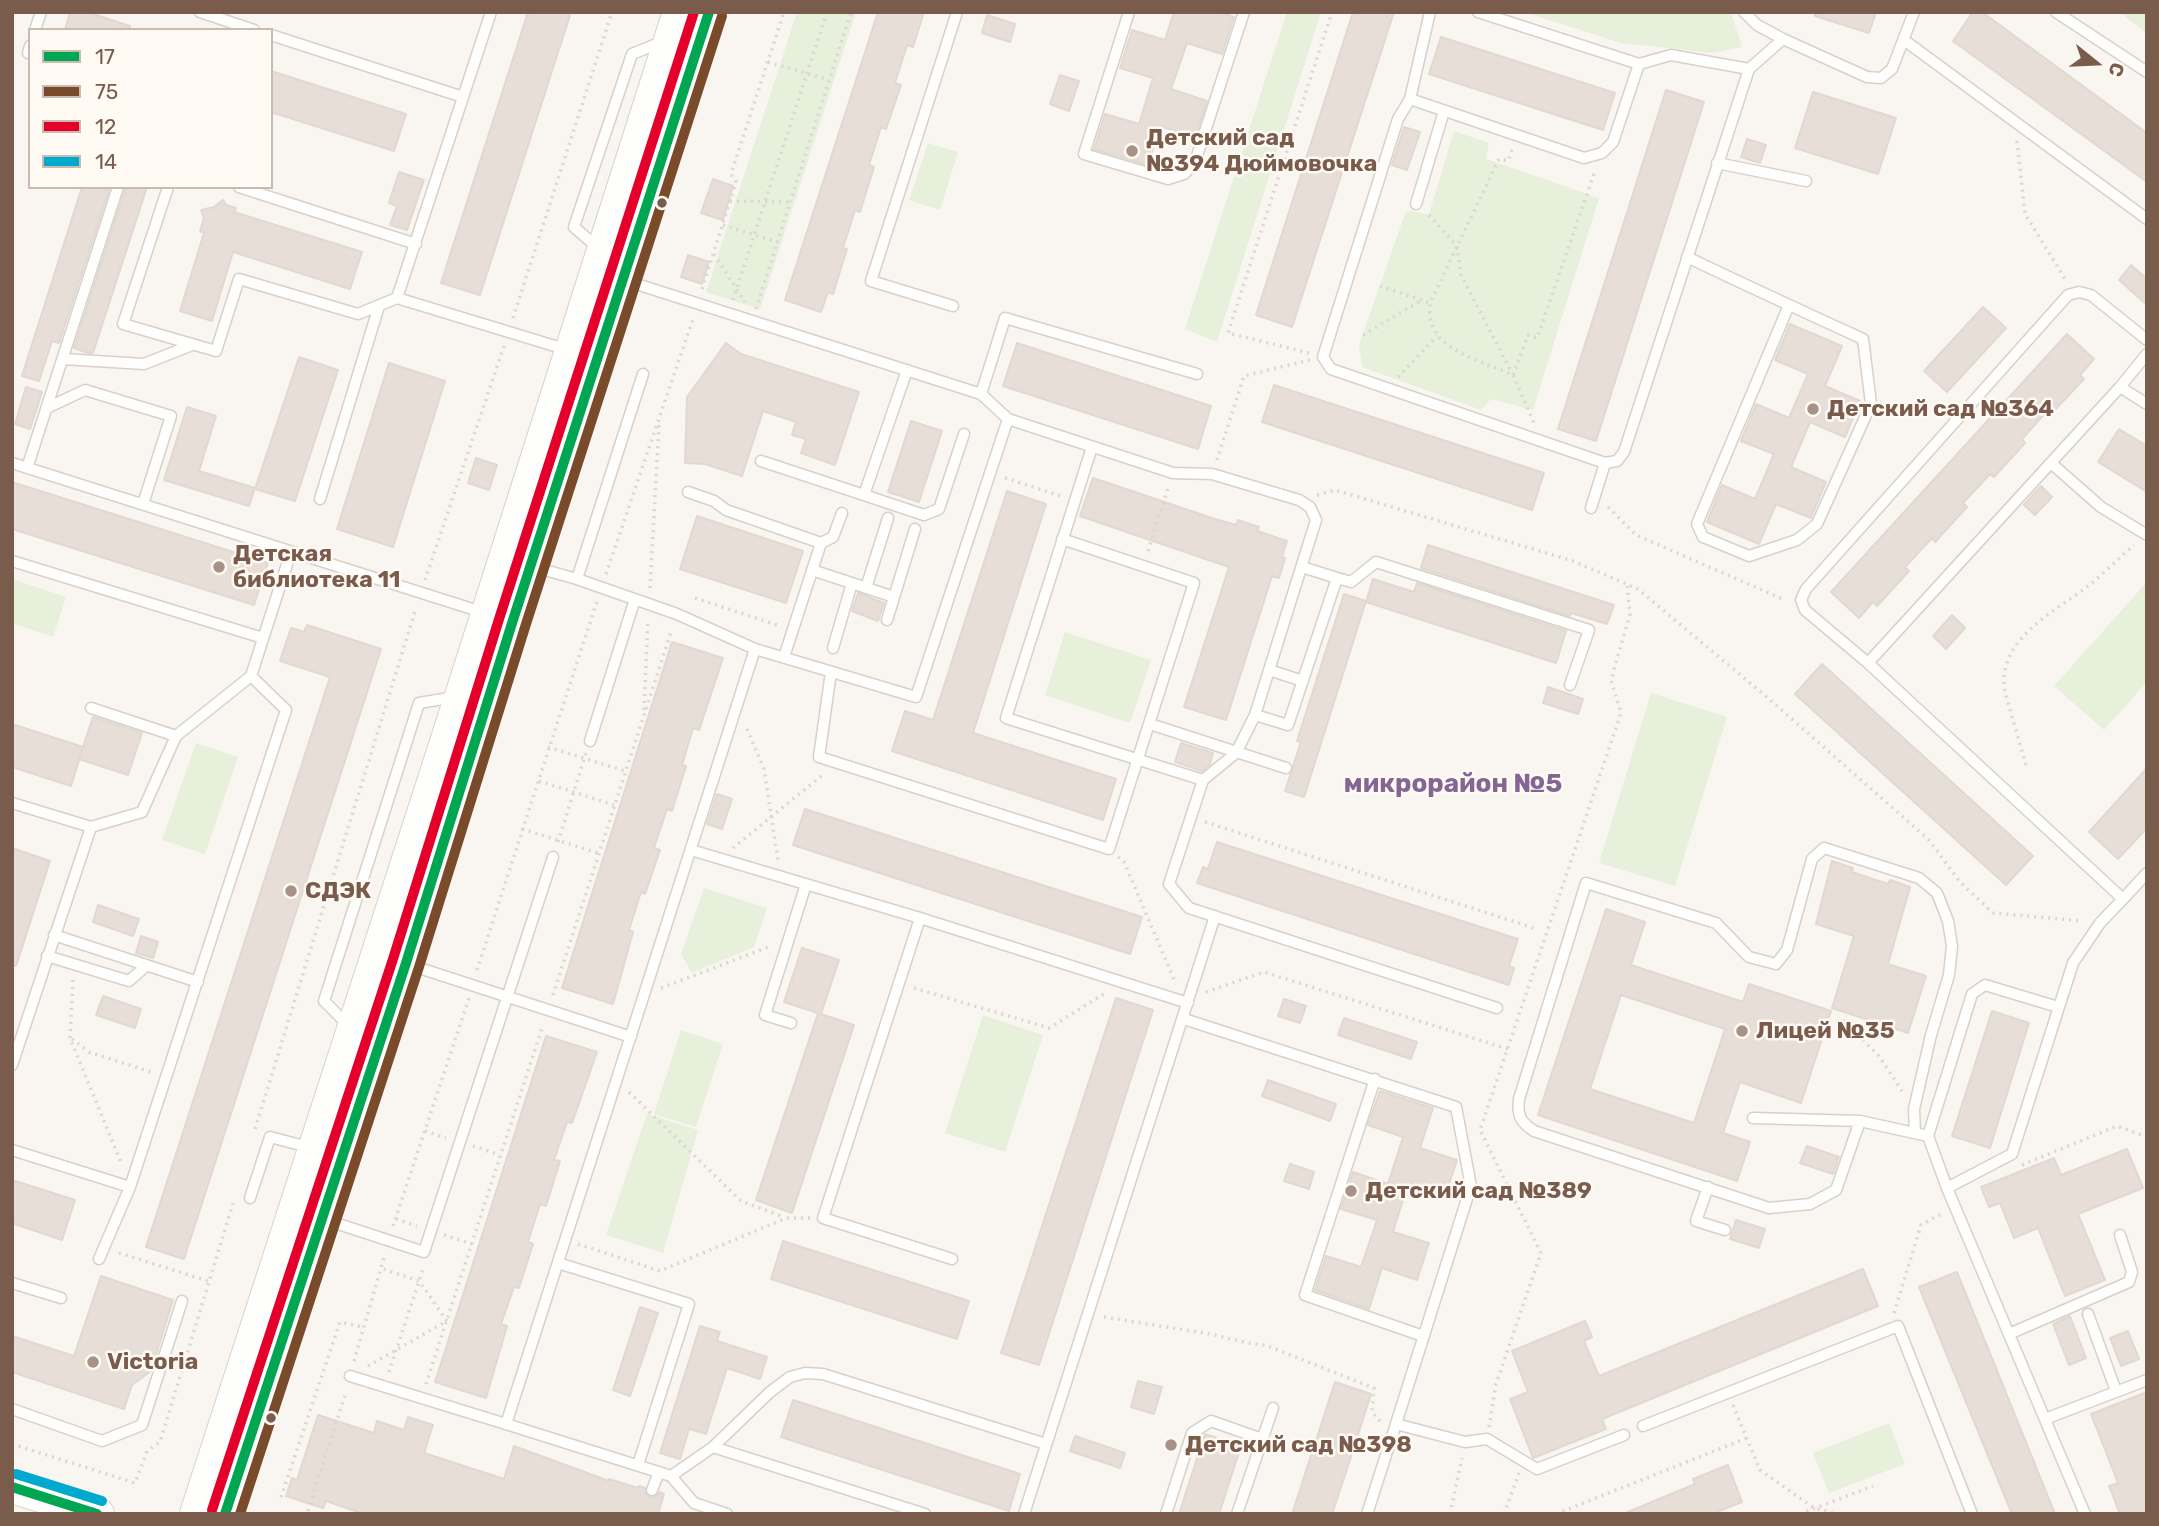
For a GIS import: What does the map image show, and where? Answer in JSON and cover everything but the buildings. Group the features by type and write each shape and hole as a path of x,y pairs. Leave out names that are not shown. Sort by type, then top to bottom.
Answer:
{"main road":[{"path":"196,1514 487,614 518,562 569,452 709,12"},
{"path":"225,1514 406,963 518,562 570,351 674,26"},
{"path":"623,186 621,219 603,285 613,290 624,280"},
{"path":"569,452 566,430 592,349 588,343 581,341 570,351"},
{"path":"12,1487 98,1514"}],"lane":[{"path":"200,12 248,28"},
{"path":"397,298 491,12"},
{"path":"953,306 871,281 957,12"},
{"path":"1129,12 1084,153 1168,179 1184,174 1195,162 1244,12"},
{"path":"1430,12 1410,99 1398,119 1323,357 1331,369 1605,463 1617,461 1624,452 1749,69 1783,39"},
{"path":"1478,12 1639,64 1671,55 1749,69"},
{"path":"1744,12 1757,25 1783,39 1867,77 1881,78 1892,69 1913,12"},
{"path":"2056,12 2147,72"},
{"path":"602,252 574,227 632,54 674,26"},
{"path":"273,36 463,97"},
{"path":"1904,40 2147,219"},
{"path":"1410,99 1584,158 1602,153 1613,142 1639,64"},
{"path":"1416,204 1444,111"},
{"path":"1717,163 1807,181"},
{"path":"27,468 117,189"},
{"path":"166,189 123,324 216,351 239,279 358,314 397,298 570,351"},
{"path":"245,189 416,244"},
{"path":"1687,257 1789,304 1863,339 1871,404 1817,524 1797,540 1749,556 1703,537 1697,524 1789,304"},
{"path":"624,280 729,313 751,315 981,394 1008,419 1092,447 1173,473 1212,474 1298,500 1310,507 1316,520 1255,715 1236,752 1203,780 1169,884 1189,908 1497,1008"},
{"path":"2123,899 1868,663 1805,610 1801,600 1806,589 2068,295 2079,292 2091,295 2147,340"},
{"path":"320,499 379,306"},
{"path":"981,394 1005,318 1197,374"},
{"path":"63,359 144,365 192,345"},
{"path":"1868,663 2147,354"},
{"path":"864,495 907,370"},
{"path":"577,579 643,374"},
{"path":"2120,387 2147,404"},
{"path":"47,408 85,390 171,416 143,504"},
{"path":"518,562 577,579 677,614 755,649 916,697 1008,419"},
{"path":"761,461 925,515 939,509 964,434"},
{"path":"1092,447 1006,718 1203,780"},
{"path":"12,463 487,614"},
{"path":"1591,508 1605,463"},
{"path":"2051,463 2101,507 2146,534"},
{"path":"688,492 714,501 726,510 821,543 834,537 842,513"},
{"path":"866,588 888,518"},
{"path":"887,620 915,529"},
{"path":"831,672 819,757 1109,849 1194,583 1062,539"},
{"path":"784,657 821,543"},
{"path":"12,803 91,827 142,812 176,736 251,676 291,552"},
{"path":"12,561 263,638"},
{"path":"1302,567 1351,582 1376,562 1589,630 1570,685"},
{"path":"812,570 894,597"},
{"path":"1255,715 1288,725 1337,578"},
{"path":"832,649 852,583"},
{"path":"590,741 635,599"},
{"path":"506,1424 755,649"},
{"path":"1269,670 1303,681"},
{"path":"99,1259 131,1187 286,710 251,676"},
{"path":"92,708 176,736"},
{"path":"1150,724 1286,768"},
{"path":"12,1065 91,827"},
{"path":"1860,1121 1836,1190 1810,1204 1769,1208 1534,1131 1522,1123 1517,1111 1519,1099 1586,883 1716,923 1749,957 1776,964 1787,950 1812,859 1824,848 1919,878 1937,893 1948,921 1952,946 1949,975 1931,1035 1914,1109 1915,1133"},
{"path":"691,850 1187,1000"},
{"path":"323,1219 424,1252 553,857"},
{"path":"1947,1188 2011,1154 2073,963 2100,923 2147,873"},
{"path":"791,1023 765,1015 806,884"},
{"path":"1024,1514 1215,916"},
{"path":"919,918 823,1217 952,1259"},
{"path":"54,935 198,982"},
{"path":"47,956 129,981 146,966"},
{"path":"406,963 631,1037"},
{"path":"2058,1007 1984,985 1972,994 1928,1136 1947,1188 2085,1514"},
{"path":"1184,1019 1457,1107 1471,1186 1367,1514"},
{"path":"1375,1079 1304,1295 1423,1336"},
{"path":"1753,1118 1860,1121 1928,1136"},
{"path":"250,1198 270,1137 315,1149"},
{"path":"12,1150 131,1187"},
{"path":"1708,1187 1696,1221 1726,1230"},
{"path":"2009,1334 2129,1282 2132,1272 2120,1235"},
{"path":"558,1263 689,1304 638,1465"},
{"path":"12,1283 61,1298"},
{"path":"12,1409 103,1441 142,1425 182,1301"},
{"path":"2088,1314 2116,1391"},
{"path":"1643,1426 1898,1326 1972,1514"},
{"path":"671,1476 713,1447 770,1392 790,1377 805,1373 823,1374 1046,1444"},
{"path":"350,1376 671,1476 694,1503 727,1514"},
{"path":"2045,1419 2147,1380"},
{"path":"1237,1514 1273,1408"},
{"path":"1166,1514 1192,1433 1210,1421 1262,1438"},
{"path":"1394,1430 1465,1443 1487,1439 1537,1469 1624,1435"},
{"path":"713,1447 925,1514"},
{"path":"652,1490 659,1472"}],"path":[{"path":"253,1135 421,592 612,12"},
{"path":"308,1511 380,1268 548,747 714,254 736,182 731,174 785,12"},
{"path":"729,313 827,12"},
{"path":"751,315 850,12"},
{"path":"1323,357 1228,333 1332,12"},
{"path":"768,62 829,80"},
{"path":"2014,122 2025,214 2074,293"},
{"path":"1513,375 1458,351 1437,336 1429,316 1430,303 1499,159 1508,161 1518,135"},
{"path":"1513,375 1528,335 1537,338 1602,153"},
{"path":"730,201 790,202"},
{"path":"1429,215 1458,246 1461,275 1534,420 1535,439"},
{"path":"723,225 777,242"},
{"path":"714,254 751,315"},
{"path":"1380,286 1430,303"},
{"path":"1363,335 1422,300"},
{"path":"1388,388 1437,336"},
{"path":"1212,474 1244,376 1323,357"},
{"path":"643,715 659,418"},
{"path":"990,473 1075,500"},
{"path":"1144,565 1173,473"},
{"path":"1298,500 1335,490 1573,561 1638,589 1776,705 1929,840 1959,882 1993,913 2100,923"},
{"path":"1596,494 1636,535 1783,600 1801,600"},
{"path":"2026,765 2003,681 2010,657 2031,626 2085,589 2146,534"},
{"path":"695,598 792,630"},
{"path":"735,710 752,739 764,769 780,876"},
{"path":"553,857 590,741"},
{"path":"548,747 625,771"},
{"path":"720,859 837,763"},
{"path":"538,781 614,805"},
{"path":"1190,817 1537,929"},
{"path":"522,829 598,853"},
{"path":"1109,849 1124,862 1187,1000 1264,972 1508,1049"},
{"path":"647,984 663,989 789,938"},
{"path":"74,964 70,1038 131,1187"},
{"path":"898,984 1049,1028 1124,982"},
{"path":"1843,1020 1879,1056 1914,1109"},
{"path":"70,1038 89,1052 167,1077"},
{"path":"617,1080 741,1201 786,1218"},
{"path":"2014,1168 2118,1126 2147,1138"},
{"path":"12,1444 135,1483 147,1451 160,1442 237,1188"},
{"path":"1889,1330 1921,1225 1955,1206"},
{"path":"565,1240 660,1271 786,1218 823,1217"},
{"path":"103,1248 208,1281"},
{"path":"384,1387 426,1259 424,1252"},
{"path":"350,1376 447,1321 419,1281 380,1268"},
{"path":"1088,1314 1265,1345 1374,1388 1373,1412 1394,1430"},
{"path":"281,1497 340,1322 362,1327"},
{"path":"1728,1393 1760,1470 1814,1508 1836,1514"},
{"path":"1556,1514 1746,1438"},
{"path":"1450,1514 1465,1443"},
{"path":"1504,1514 1523,1461"},
{"path":"1800,1514 1873,1486"}],"green space":[{"path":"797,12 856,12 760,309 706,292"},
{"path":"1287,12 1321,12 1217,342 1185,329"},
{"path":"1524,12 1731,12 1742,47 1713,53 1621,43"},
{"path":"2119,12 2147,12 2147,33"},
{"path":"1454,131 1489,143 1486,159 1599,198 1533,410 1491,399 1481,410 1362,367 1359,345 1406,211 1429,214"},
{"path":"928,143 958,152 940,210 909,200"},
{"path":"12,579 66,597 53,637 12,623"},
{"path":"2147,582 2147,682 2104,730 2054,686"},
{"path":"1065,632 1151,660 1130,723 1045,695"},
{"path":"1651,693 1727,717 1675,886 1599,863"},
{"path":"196,743 238,757 205,854 162,840"},
{"path":"704,888 767,908 754,947 692,973 681,954"},
{"path":"983,1015 1043,1035 1005,1152 945,1133"},
{"path":"681,1030 723,1044 696,1127 654,1114"},
{"path":"647,1114 698,1130 663,1253 606,1235"},
{"path":"1889,1423 1905,1464 1829,1493 1813,1453"}],"transit line":[{"name":"12","path":"212,1510 393,959 694,12"},
{"name":"17","path":"225,1514 406,963 513,620 709,12"},
{"name":"75","path":"240,1514 419,967 526,624 722,16"},
{"name":"14","path":"16,1474 102,1501"},
{"name":"17","path":"12,1487 97,1514"}],"place":[{"name":"Детский сад №394 Дюймовочка","path":"1132,151"},
{"name":"Детский сад №364","path":"1813,409"},
{"name":"Детская библиотека 11","path":"219,567"},
{"name":"СДЭК","path":"291,891"},
{"name":"Лицей №35","path":"1742,1031"},
{"name":"Детский сад №389","path":"1351,1191"},
{"name":"Victoria","path":"93,1362"},
{"name":"Детский сад №398","path":"1171,1445"}],"district":[{"name":"микрорайон №5","path":"1453,784"}]}
